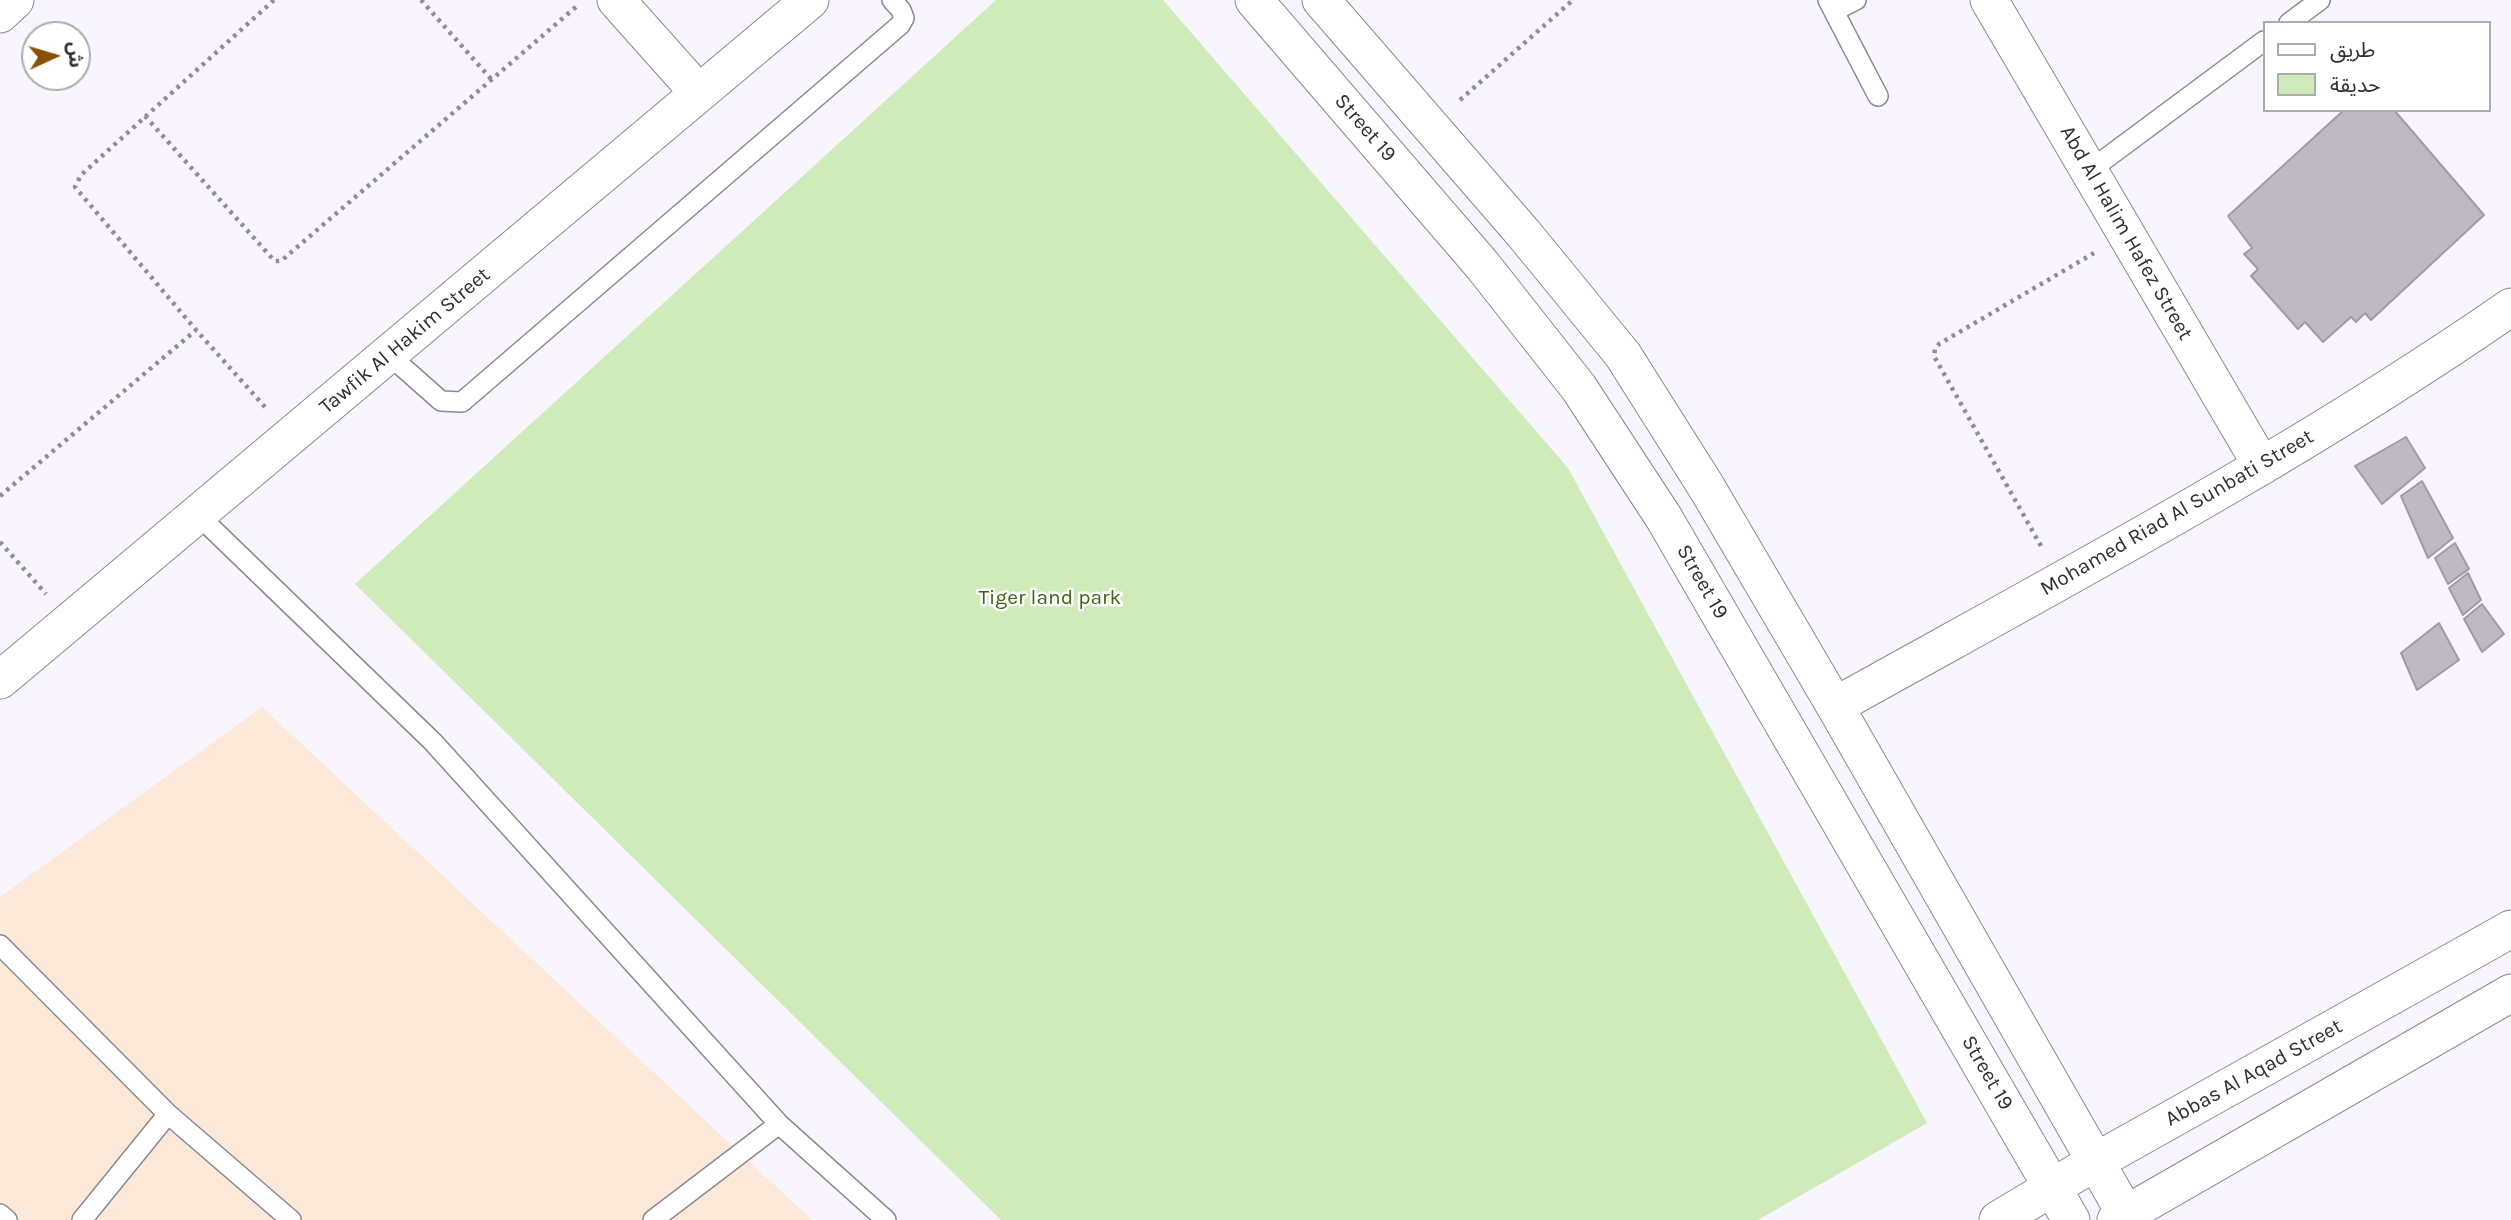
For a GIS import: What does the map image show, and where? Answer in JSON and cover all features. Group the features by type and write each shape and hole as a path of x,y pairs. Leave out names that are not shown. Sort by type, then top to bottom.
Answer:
{"street":[{"path":"0,14 15,0"},
{"path":"616,0 699,93"},
{"name":"Tawfik Al Hakim Street","path":"0,681 810,0"},
{"name":"Street 19","path":"1254,0 1483,266 1579,388 1664,517 2071,1220"},
{"path":"1321,0 1524,234 1623,355 1707,488 1835,706 2095,1162 2123,1218 2511,993"},
{"name":"Abd Al Halim Hafez Street","path":"1989,0 2262,466"},
{"name":"Mohamed Riad Al Sunbati Street","path":"1835,706 2262,466 2435,359 2511,307"},
{"name":"Abbas Al Aqad Street","path":"1998,1220 2095,1162 2511,929"}],"lane":[{"path":"388,355 442,401 462,402 900,25 903,14 892,0"},
{"path":"1856,0 1831,6 1878,96"},
{"path":"2292,21 2320,0"},
{"path":"2089,171 2262,42"},
{"path":"198,515 433,742 779,1124 886,1220"},
{"path":"0,945 168,1114 291,1220"},
{"path":"82,1220 168,1114"},
{"path":"653,1220 779,1124"},
{"path":"0,1214 7,1220"}],"path":[{"path":"274,0 81,175 75,187 196,330 292,436"},
{"path":"421,0 492,80"},
{"path":"145,116 271,257 275,261 281,261 584,0"},
{"path":"1431,127 1573,0"},
{"path":"2061,580 1934,356 1935,349 2126,234"},
{"path":"0,496 196,330"},
{"path":"0,542 70,622"}],"shaded area":[{"path":"262,707 812,1220 0,1220 0,897"}],"green space":[{"name":"Tiger land park","path":"996,0 1163,0 1568,468 1927,1123 1758,1220 1001,1220 355,584"}],"building":[{"path":"2342,112 2396,112 2484,215 2371,320 2365,313 2356,322 2351,317 2323,342 2305,322 2298,329 2251,276 2258,269 2244,254 2252,248 2228,216"},
{"path":"2406,437 2425,468 2382,504 2355,466"},
{"path":"2422,481 2453,538 2428,558 2401,496"},
{"path":"2455,543 2469,569 2448,584 2435,558"},
{"path":"2468,573 2481,600 2463,615 2449,588"},
{"path":"2482,604 2504,634 2482,652 2464,619"},
{"path":"2439,623 2459,660 2417,690 2401,653"}]}
